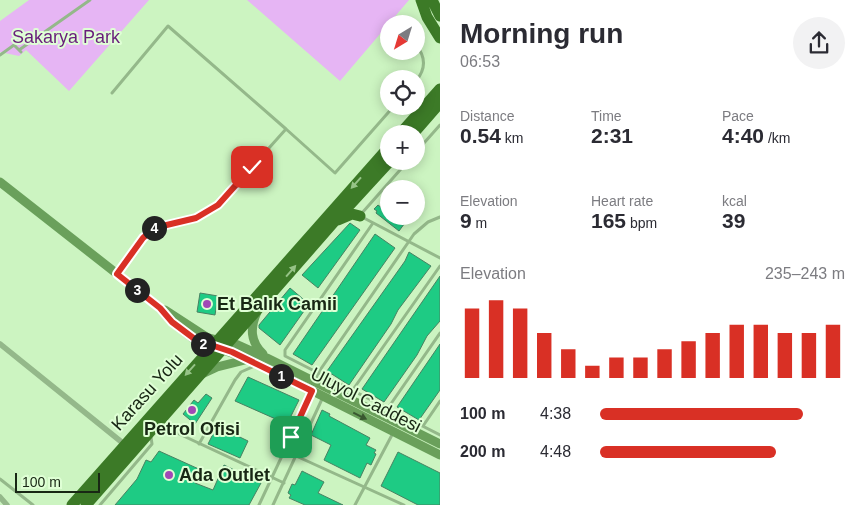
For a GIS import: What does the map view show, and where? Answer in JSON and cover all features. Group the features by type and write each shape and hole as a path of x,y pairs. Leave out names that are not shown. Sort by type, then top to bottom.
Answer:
{"highway":[{"path":"421,0 427,16 440,38"},
{"path":"432,0 440,16"},
{"path":"411,125 435,106 440,82"},
{"path":"420,125 435,106 440,89"},
{"name":"Karasu Yolu","path":"72,505 153,428 198,377 219,345 380,157"},
{"name":"Karasu Yolu","path":"86,505 120,458 124,444 219,345 260,306 382,170"},
{"path":"334,222 345,216 360,216"},
{"path":"63,505 120,458"},
{"path":"91,505 120,458"}],"main road":[{"path":"0,182 160,308 219,345"},
{"path":"260,306 253,324 252,334 255,344 267,358"},
{"name":"Uluyol Caddesi","path":"219,345 238,345 315,383 420,430 440,444"},
{"name":"Uluyol Caddesi","path":"219,345 258,364 315,383 324,397 440,455"},
{"path":"198,377 217,367 249,359"},
{"path":"394,432 414,437 420,430"}],"street":[{"path":"0,344 124,444"},
{"path":"0,497 7,505"}],"lane":[{"path":"0,55 14,45 20,51 90,0"},
{"path":"112,93 168,26 335,173 386,115"},
{"path":"425,142 440,125"},
{"path":"117,274 143,238 154,228 196,218 218,205 286,129"},
{"path":"400,170 360,216 440,258"},
{"path":"259,505 315,383 408,242 421,228 440,217"},
{"path":"373,223 285,350 287,358 315,383 352,391 388,408 420,430 440,435"},
{"path":"352,391 440,266"},
{"path":"388,408 440,333"},
{"path":"199,444 241,372 258,364"},
{"path":"273,505 324,397"},
{"path":"420,430 440,401"},
{"path":"100,505 152,444 153,428 199,444 284,483"},
{"path":"355,505 394,432"},
{"path":"296,456 404,505"},
{"path":"0,479 33,505"}],"green space":[{"name":"Sakarya Park","path":"29,0 149,0 69,91 26,50 19,56 0,52 0,21"},
{"path":"247,0 409,0 396,15 380,15 380,34 340,81"}],"building":[{"path":"378,205 380,206 380,216 374,209"},
{"path":"350,223 360,230 318,288 302,275"},
{"path":"391,225 403,225 399,231"},
{"path":"375,234 395,248 312,365 293,354"},
{"path":"409,252 431,266 398,310 391,324 349,385 327,371 405,261"},
{"path":"440,276 440,321 427,336 417,355 384,402 362,389"},
{"path":"290,288 309,304 280,345 259,328 259,325"},
{"name":"Et Balık Camii","path":"200,293 218,296 215,315 197,312"},
{"path":"440,344 440,390 419,420 397,407"},
{"path":"248,377 299,400 287,424 235,401"},
{"path":"206,394 212,398 195,424 183,414 194,400 198,403"},
{"path":"322,410 330,414 329,416 370,438 366,445 376,450 374,453 376,454 371,465 367,463 360,478 324,460 331,445 311,435"},
{"path":"217,426 248,441 240,458 208,444"},
{"name":"Ada Outlet","path":"159,451 201,470 195,483 213,490 224,465 261,483 249,505 115,505 137,479 146,460 151,462"},
{"path":"398,452 440,473 440,505 418,505 381,486"},
{"path":"302,471 324,482 318,493 343,505 305,505 289,498 291,495 288,493 292,484 295,485"}],"place":[{"name":"Et Balık Camii","path":"207,304"},
{"name":"Petrol Ofisi","path":"192,410"},
{"name":"Ada Outlet","path":"169,475"}],"route":[{"path":"252,167 218,205 196,218 178,224 154,228 143,238 117,274 160,308 172,322 196,340 210,347 232,352 249,359 312,391 291,437"}]}
